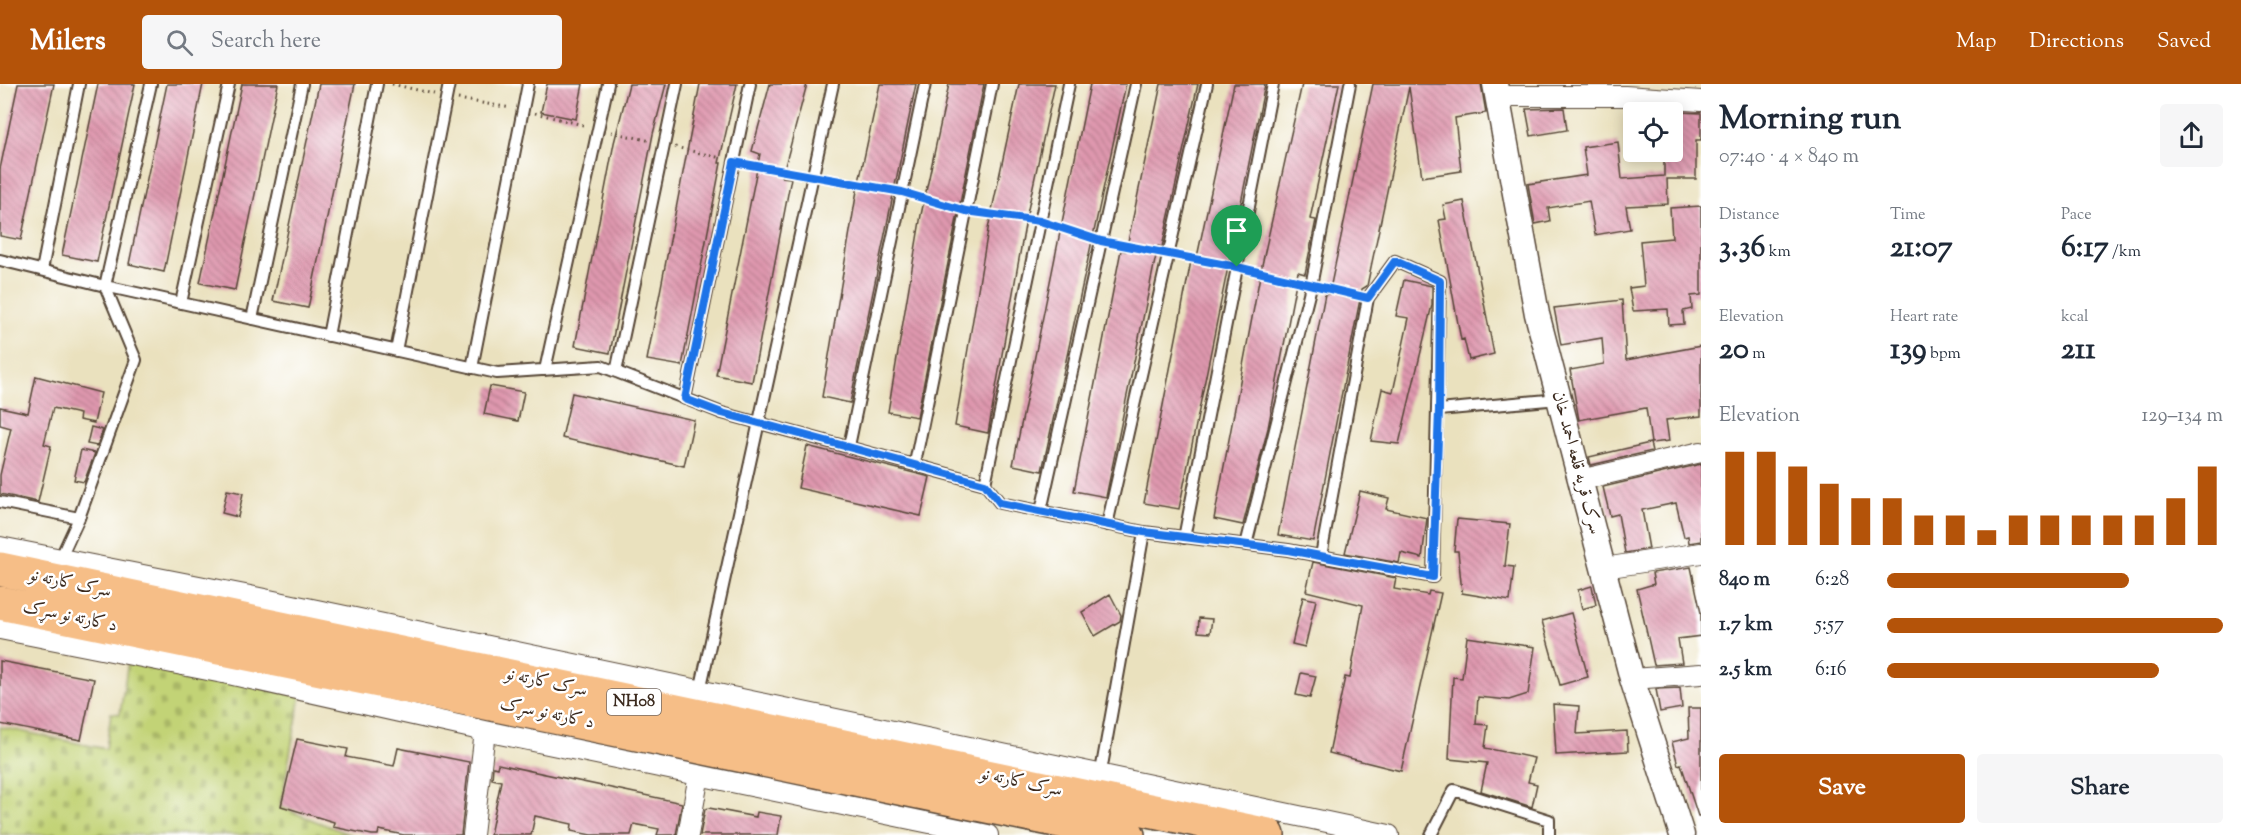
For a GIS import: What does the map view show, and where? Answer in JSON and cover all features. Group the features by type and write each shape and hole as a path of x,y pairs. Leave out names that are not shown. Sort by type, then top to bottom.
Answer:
{"highway":[{"name":"سرک کارته نو","path":"0,569 66,587"},
{"name":"د کارته نو سړک","path":"0,603 66,587 1097,806 1128,835"},
{"name":"NH08","path":"1097,806 1170,825 1268,835"}],"street":[{"path":"1496,90 1701,101"},
{"name":"سرک قریه قلعه احمد خان","path":"1496,90 1537,314 1632,679 1682,835"},
{"path":"1580,480 1701,452"},
{"path":"0,547 66,587 250,596 700,691 1097,806 1389,835"},
{"path":"1604,568 1701,553"},
{"path":"0,629 245,678 968,833 988,835"},
{"path":"1632,679 1701,674"},
{"path":"473,835 485,731"},
{"path":"688,835 699,776"}],"lane":[{"path":"42,270 79,84"},
{"path":"66,587 79,518 136,360 105,286 151,84"},
{"path":"181,303 229,84"},
{"path":"252,319 302,84"},
{"path":"328,336 377,84"},
{"path":"396,351 449,84"},
{"path":"472,368 528,84"},
{"path":"545,370 608,84"},
{"path":"616,372 677,84"},
{"path":"685,399 750,84"},
{"path":"700,691 761,422 833,84"},
{"path":"849,446 925,84"},
{"path":"915,463 992,84"},
{"path":"985,484 1069,84"},
{"path":"1041,511 1136,84"},
{"path":"1107,525 1207,84"},
{"path":"1184,537 1273,84"},
{"path":"1246,545 1311,286 1350,84"},
{"path":"0,260 105,286 497,373 601,366 722,413 915,463 985,484 1000,503 1144,532 1321,556 1433,577 1439,410 1440,281 1395,261 1368,298 1321,556"},
{"path":"1439,410 1559,399"},
{"path":"0,502 79,518"},
{"path":"1097,806 1144,532"},
{"path":"1431,835 1454,790 1549,820 1549,835"}],"path":[{"path":"392,84 446,97 523,110 734,162 814,174 902,192 966,211 1040,221 1101,241 1237,267 1368,298"}],"green space":[{"path":"129,655 302,690 280,807 351,835 0,835 0,727 106,749 111,713 120,714"}],"building":[{"path":"18,84 54,84 21,240 0,236 0,169"},
{"path":"98,84 135,84 97,262 62,255"},
{"path":"167,84 203,84 164,272 129,264"},
{"path":"242,84 278,84 235,290 200,283"},
{"path":"319,84 355,84 308,308 273,301"},
{"path":"547,84 583,84 576,119 541,112"},
{"path":"629,84 666,84 653,134 610,353 575,346 614,143"},
{"path":"700,84 737,84 719,163 721,163 682,366 647,360"},
{"path":"770,84 807,84 782,177 791,178 752,382 716,375 760,154 752,151"},
{"path":"880,84 916,84 850,403 822,397 856,196"},
{"path":"949,84 984,84 917,417 888,412 921,215"},
{"path":"1019,84 1055,84 1027,214 988,433 955,426 989,224"},
{"path":"1090,84 1126,84 1042,471 1013,465"},
{"path":"1161,84 1198,84 1162,247 1158,246 1106,497 1074,491 1121,250 1126,251"},
{"path":"1234,84 1265,84 1179,509 1144,503 1191,261 1196,262"},
{"path":"1302,84 1339,84 1310,219 1316,220 1305,274 1298,272 1268,428 1243,525 1214,519 1262,265"},
{"path":"1373,84 1481,84 1486,113 1455,118 1461,171 1422,177 1409,87 1367,286 1362,289 1313,541 1278,535 1325,294 1329,294"},
{"path":"1564,108 1567,130 1531,136 1526,109"},
{"path":"1683,112 1701,113 1701,140 1696,140 1696,179 1667,179 1668,204 1626,206 1630,229 1595,235 1589,201 1548,208 1550,221 1535,224 1528,184 1587,175 1583,147 1618,142 1622,179 1664,176 1664,162 1683,162"},
{"path":"1464,201 1494,354 1469,360 1464,339 1461,340 1439,220 1446,219 1443,205"},
{"path":"1701,206 1701,295 1691,296 1692,309 1683,311 1684,324 1669,325 1668,309 1633,311 1629,288 1644,286 1640,241 1672,238 1670,208"},
{"path":"1404,280 1432,286 1432,305 1399,444 1371,441 1382,389 1393,392 1409,318 1396,316"},
{"path":"1622,300 1626,360 1701,346 1701,416 1666,420 1669,441 1651,443 1646,408 1579,420 1570,370 1604,364 1602,338 1561,345 1554,308"},
{"path":"36,376 101,393 94,423 79,420 80,414 53,408 44,444 51,446 38,502 0,494 0,475 11,428 0,425 0,407 28,413"},
{"path":"490,386 524,392 518,421 484,414"},
{"path":"572,393 694,420 684,466 562,438"},
{"path":"91,427 103,430 97,446 87,444"},
{"path":"1650,443 1652,451 1591,465 1589,457"},
{"path":"807,446 930,477 921,516 798,488"},
{"path":"81,450 95,453 84,482 74,480"},
{"path":"1701,464 1701,541 1689,543 1688,536 1684,537 1676,503 1642,510 1649,549 1625,553 1618,514 1610,516 1603,487"},
{"path":"227,490 243,493 238,517 222,513"},
{"path":"1360,491 1389,498 1386,509 1427,518 1422,558 1401,553 1399,563 1345,553"},
{"path":"1457,519 1510,524 1505,566 1514,567 1510,601 1462,593 1458,551 1454,551"},
{"path":"1313,562 1396,578 1394,589 1428,595 1429,591 1441,593 1401,771 1329,753 1345,677 1350,678 1363,605 1306,591"},
{"path":"1691,567 1701,613 1701,636 1678,639 1682,663 1654,665 1637,589 1654,584 1652,573"},
{"path":"1592,586 1596,605 1582,609 1578,590"},
{"path":"1110,594 1121,615 1120,621 1095,636 1082,612"},
{"path":"1303,597 1316,600 1305,647 1292,644"},
{"path":"1571,613 1588,677 1560,685 1542,621"},
{"path":"1199,618 1212,619 1210,633 1198,632"},
{"path":"1467,637 1535,647 1528,694 1509,700 1478,697 1476,724 1488,725 1485,748 1534,758 1528,782 1537,784 1532,807 1481,791 1487,763 1449,759 1453,677 1462,678"},
{"path":"0,661 94,679 81,740 0,724"},
{"path":"1301,673 1316,676 1310,698 1296,695"},
{"path":"1680,688 1682,708 1660,712 1656,689"},
{"path":"1553,704 1579,706 1577,734 1627,731 1628,751 1556,755"},
{"path":"1688,708 1701,708 1701,816 1698,816 1681,764 1678,765 1672,742 1689,738"},
{"path":"297,739 348,749 346,757 394,766 398,748 469,762 461,835 404,835 379,830 378,835 372,835 333,827 334,822 281,806"},
{"path":"498,764 682,803 676,835 657,835 659,829 634,824 631,835 591,835 571,831 572,824 535,816 531,835 490,835 501,781 492,779 493,767 497,768"},
{"path":"705,809 756,817 757,812 781,816 778,835 700,835"}],"route":[{"path":"734,162 814,174 902,192 966,211 1040,221 1101,241 1237,267 1368,298 1395,261 1440,281 1439,410 1433,577 1288,550 1144,532 1000,503 985,484 962,476 722,413 685,399 734,162"}]}
